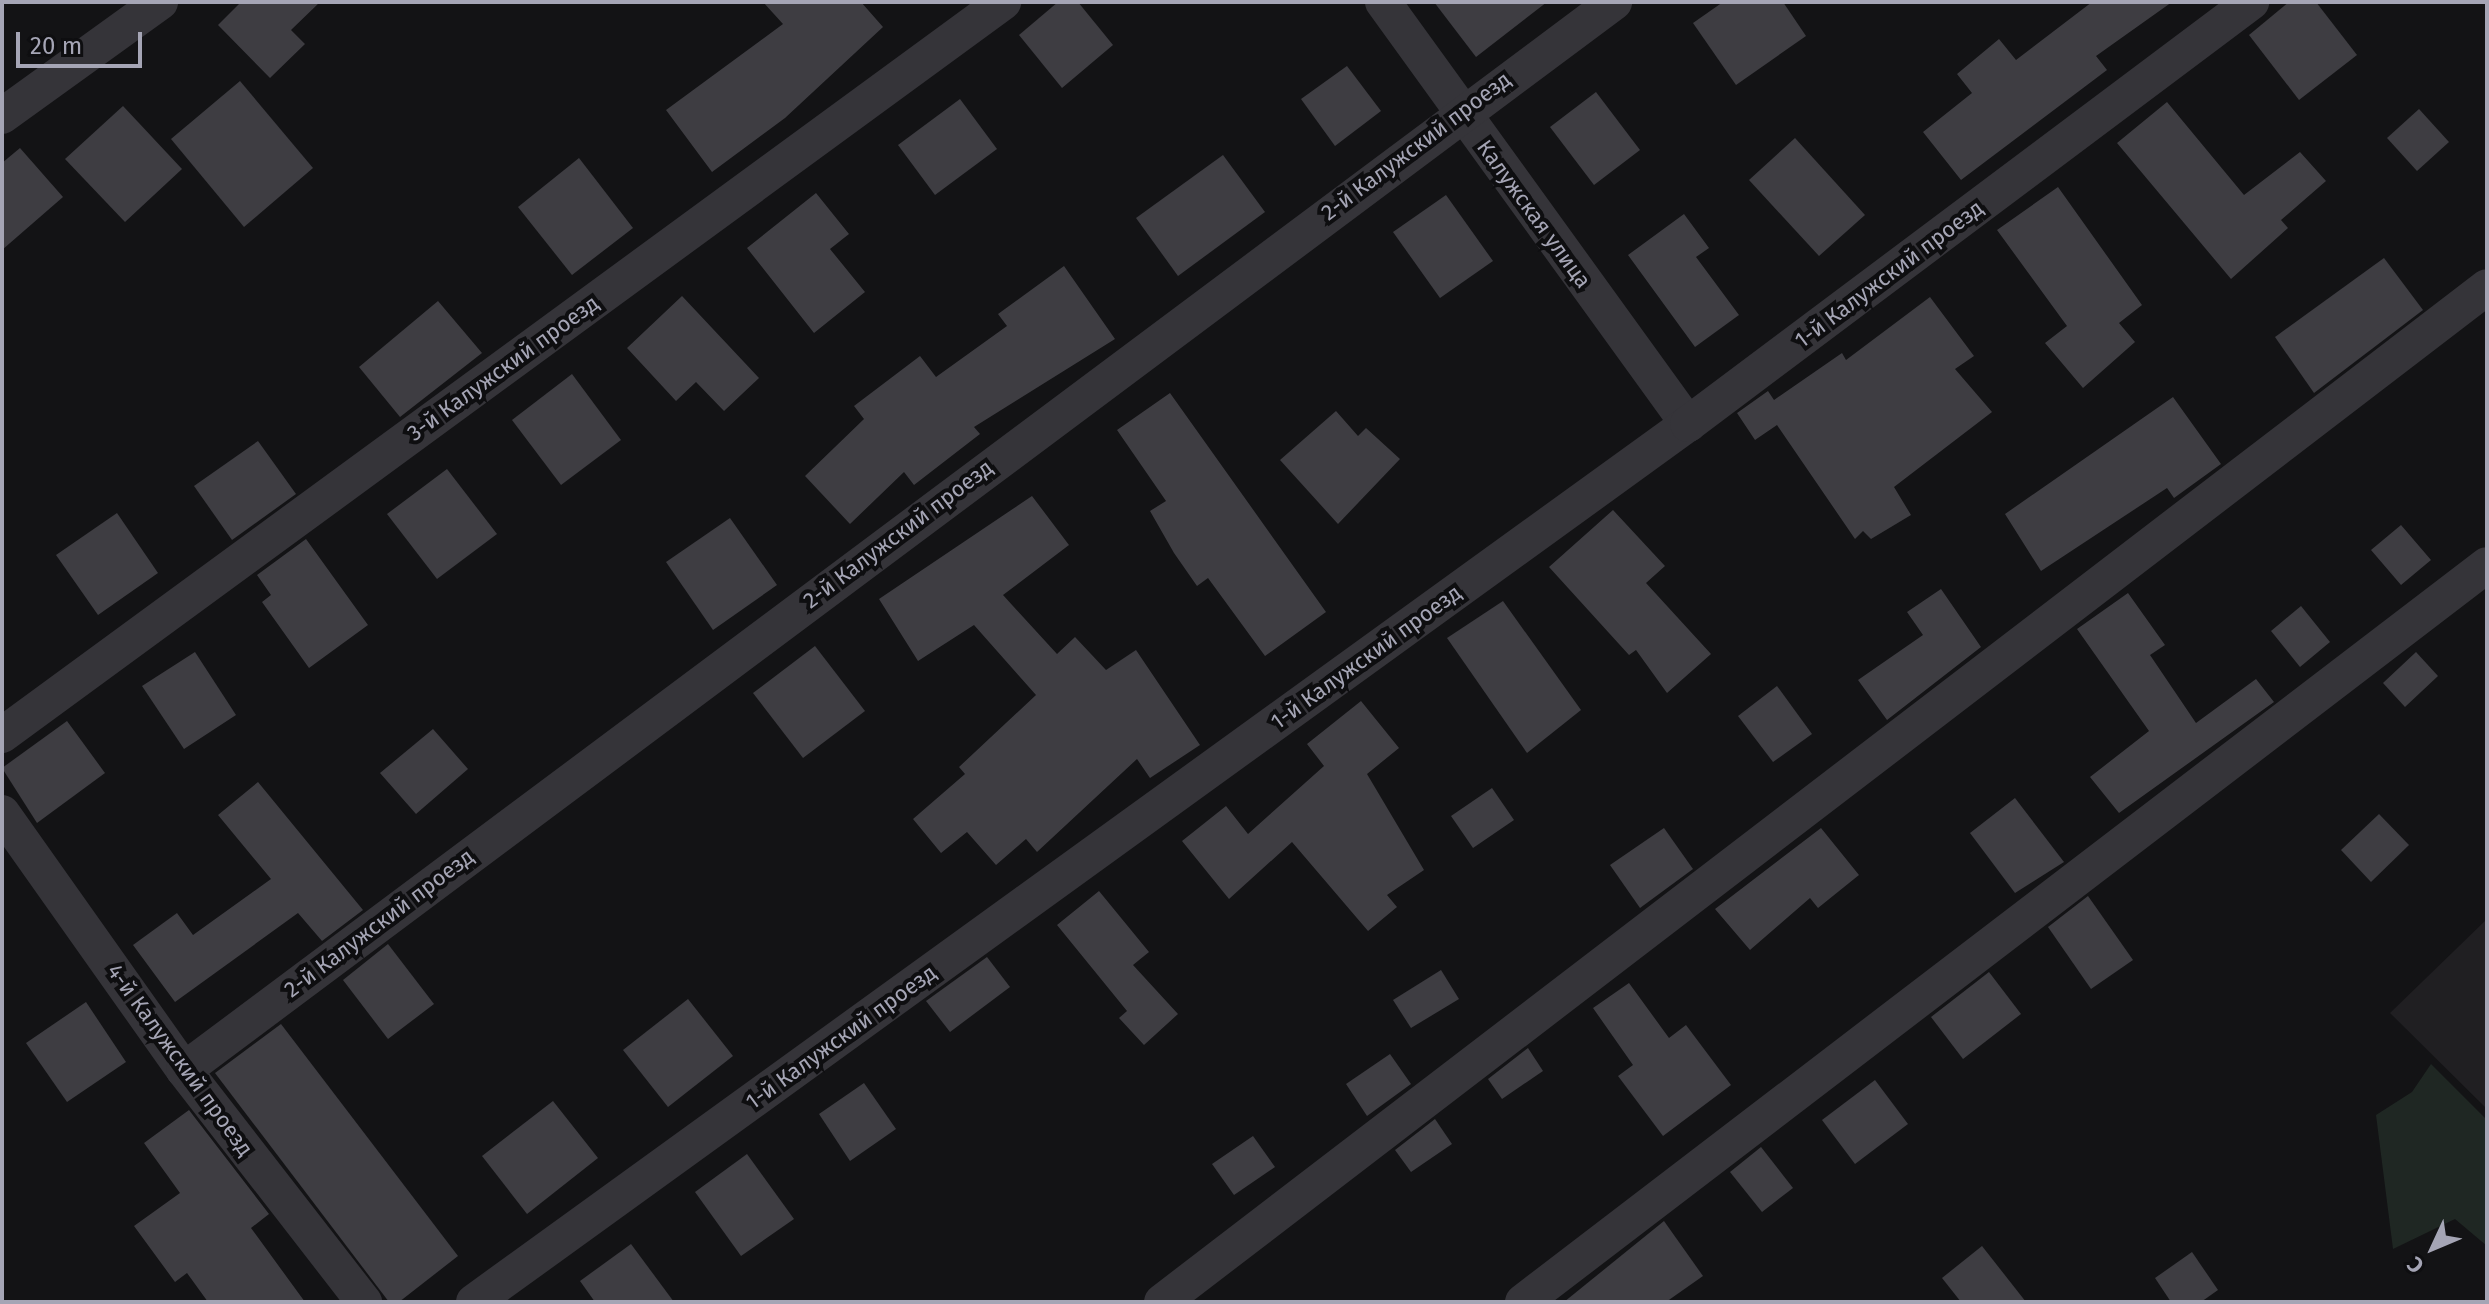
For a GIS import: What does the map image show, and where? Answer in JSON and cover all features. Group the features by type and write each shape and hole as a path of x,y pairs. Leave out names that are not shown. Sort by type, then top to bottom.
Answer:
{"street":[{"path":"2,116 160,2"},
{"name":"3-й Калужский проезд","path":"2,735 1003,2"},
{"name":"Калужская улица","path":"1383,2 1688,424"},
{"name":"2-й Калужский проезд","path":"184,1070 1460,112 1614,2"},
{"name":"1-й Калужский проезд","path":"474,1302 1688,424 2251,2"},
{"path":"1162,1302 2487,287"},
{"path":"1523,1302 2487,565"},
{"name":"4-й Калужский проезд","path":"2,813 184,1070 364,1302"}],"shaded area":[{"path":"2487,919 2487,1109 2390,1013"},
{"path":"2431,1064 2487,1120 2487,1246 2455,1219 2393,1249 2376,1115 2412,1092"}],"building":[{"path":"241,2 320,2 291,30 305,44 270,78 218,25"},
{"path":"763,2 861,2 883,27 785,118 712,172 666,110 783,24"},
{"path":"1058,2 1078,2 1113,45 1062,88 1019,35"},
{"path":"1434,2 1547,2 1476,57"},
{"path":"1723,2 1783,2 1806,36 1736,85 1693,23"},
{"path":"2092,2 2172,2 2096,56 2107,70 1961,180 1923,132 1972,93 1957,74 1999,39 2016,60"},
{"path":"2289,2 2316,2 2357,55 2299,100 2249,35"},
{"path":"1347,66 1381,111 1335,146 1301,99"},
{"path":"240,81 313,168 244,227 171,139"},
{"path":"1596,92 1640,150 1594,185 1550,127"},
{"path":"960,99 997,149 935,195 898,145"},
{"path":"2167,102 2244,195 2300,152 2326,181 2281,220 2288,228 2231,279 2117,143"},
{"path":"123,106 182,169 125,222 65,159"},
{"path":"2419,109 2449,142 2417,171 2387,138"},
{"path":"1795,138 1865,215 1819,256 1749,180"},
{"path":"20,148 63,197 2,250 2,163"},
{"path":"1223,155 1265,212 1178,276 1136,218"},
{"path":"579,158 633,228 572,275 518,207"},
{"path":"2058,187 2142,305 2119,323 2135,342 2083,388 2045,343 2067,326 1997,230"},
{"path":"816,193 849,234 830,249 865,292 814,333 747,248"},
{"path":"1446,195 1493,261 1440,298 1393,232"},
{"path":"1684,214 1709,248 1696,257 1739,315 1695,347 1628,255"},
{"path":"2384,258 2423,310 2314,393 2275,337"},
{"path":"1064,266 1115,339 974,427 980,434 914,485 904,472 850,524 805,476 864,419 854,406 920,356 936,377 1007,326 998,314"},
{"path":"682,296 759,378 724,411 696,382 676,401 627,348"},
{"path":"1930,297 1974,356 1955,369 1992,412 1894,487 1911,515 1871,539 1863,531 1855,539 1777,425 1755,440 1737,413 1768,391 1774,400 1842,353 1846,360"},
{"path":"438,301 482,353 400,417 359,367"},
{"path":"572,374 621,440 561,485 512,420"},
{"path":"1170,393 1326,612 1265,656 1208,578 1197,586 1174,553 1150,511 1166,501 1117,430"},
{"path":"2173,397 2221,464 2174,498 2167,488 2041,571 2005,514"},
{"path":"1336,411 1358,436 1366,428 1400,459 1338,524 1280,460"},
{"path":"258,441 296,494 232,540 194,486"},
{"path":"447,469 497,534 437,579 387,514"},
{"path":"1032,496 1069,545 1003,595 1057,654 1075,637 1106,670 1136,650 1200,745 1150,778 1137,759 1037,852 1026,839 996,865 967,832 941,853 913,819 965,774 959,767 1036,695 974,625 918,661 879,599"},
{"path":"1613,510 1665,566 1646,583 1711,654 1667,693 1636,650 1629,655 1549,567"},
{"path":"117,513 158,573 98,615 56,555"},
{"path":"730,518 777,585 713,630 666,562"},
{"path":"2401,525 2431,560 2401,585 2371,550"},
{"path":"306,539 368,625 309,668 262,602 271,595 257,575"},
{"path":"1941,589 1981,647 1887,720 1858,680 1923,635 1907,612"},
{"path":"2128,593 2165,645 2150,655 2196,723 2256,679 2274,702 2119,813 2090,777 2149,731 2077,629"},
{"path":"1503,601 1581,710 1527,753 1447,638"},
{"path":"2301,606 2330,642 2300,667 2271,631"},
{"path":"815,646 865,711 803,758 753,693"},
{"path":"195,652 236,715 184,749 142,686"},
{"path":"2416,652 2438,676 2405,707 2383,683"},
{"path":"1777,686 1812,734 1773,762 1738,716"},
{"path":"1361,701 1399,748 1367,774 1424,870 1387,895 1397,907 1368,931 1292,842 1229,899 1182,841 1226,806 1248,834 1324,766 1307,744"},
{"path":"67,721 105,773 37,823 2,768"},
{"path":"433,729 468,769 416,814 380,773"},
{"path":"258,782 363,910 322,941 298,913 175,1002 133,945 177,913 193,935 271,879 218,815"},
{"path":"1492,788 1514,820 1473,848 1451,816"},
{"path":"2015,798 2064,862 2015,893 1970,833"},
{"path":"2379,814 2409,845 2371,882 2341,850"},
{"path":"1664,828 1693,869 1640,908 1610,865"},
{"path":"1821,828 1859,875 1818,908 1810,898 1750,950 1715,909"},
{"path":"1099,891 1149,952 1133,965 1178,1014 1144,1045 1119,1018 1127,1011 1057,925"},
{"path":"2088,896 2133,960 2091,989 2048,927"},
{"path":"388,944 434,1004 388,1039 343,980"},
{"path":"987,957 1010,987 950,1032 926,1001"},
{"path":"1441,970 1459,999 1411,1028 1393,1000"},
{"path":"1989,972 2021,1014 1963,1059 1931,1017"},
{"path":"1629,983 1669,1038 1686,1025 1731,1085 1663,1136 1618,1076 1633,1065 1593,1008"},
{"path":"688,999 733,1056 668,1107 623,1050"},
{"path":"86,1002 126,1062 67,1102 26,1043"},
{"path":"281,1024 458,1256 399,1302 389,1302 215,1073"},
{"path":"1528,1048 1543,1071 1502,1099 1488,1079"},
{"path":"1390,1054 1411,1084 1367,1116 1346,1084"},
{"path":"1875,1080 1908,1124 1855,1164 1822,1120"},
{"path":"864,1083 896,1129 850,1161 819,1114"},
{"path":"553,1101 598,1158 527,1214 482,1156"},
{"path":"189,1110 269,1214 251,1228 305,1302 208,1302 187,1273 175,1282 134,1226 180,1193 144,1143"},
{"path":"1435,1119 1452,1144 1411,1172 1395,1150"},
{"path":"1253,1136 1275,1167 1234,1195 1212,1164"},
{"path":"1761,1147 1793,1188 1762,1212 1730,1172"},
{"path":"747,1154 794,1219 741,1256 695,1192"},
{"path":"1664,1221 1703,1276 1666,1302 1564,1302"},
{"path":"631,1244 674,1302 595,1302 580,1281"},
{"path":"1982,1246 2026,1302 1961,1302 1942,1278"},
{"path":"2192,1252 2218,1290 2201,1302 2171,1302 2155,1278"}]}
